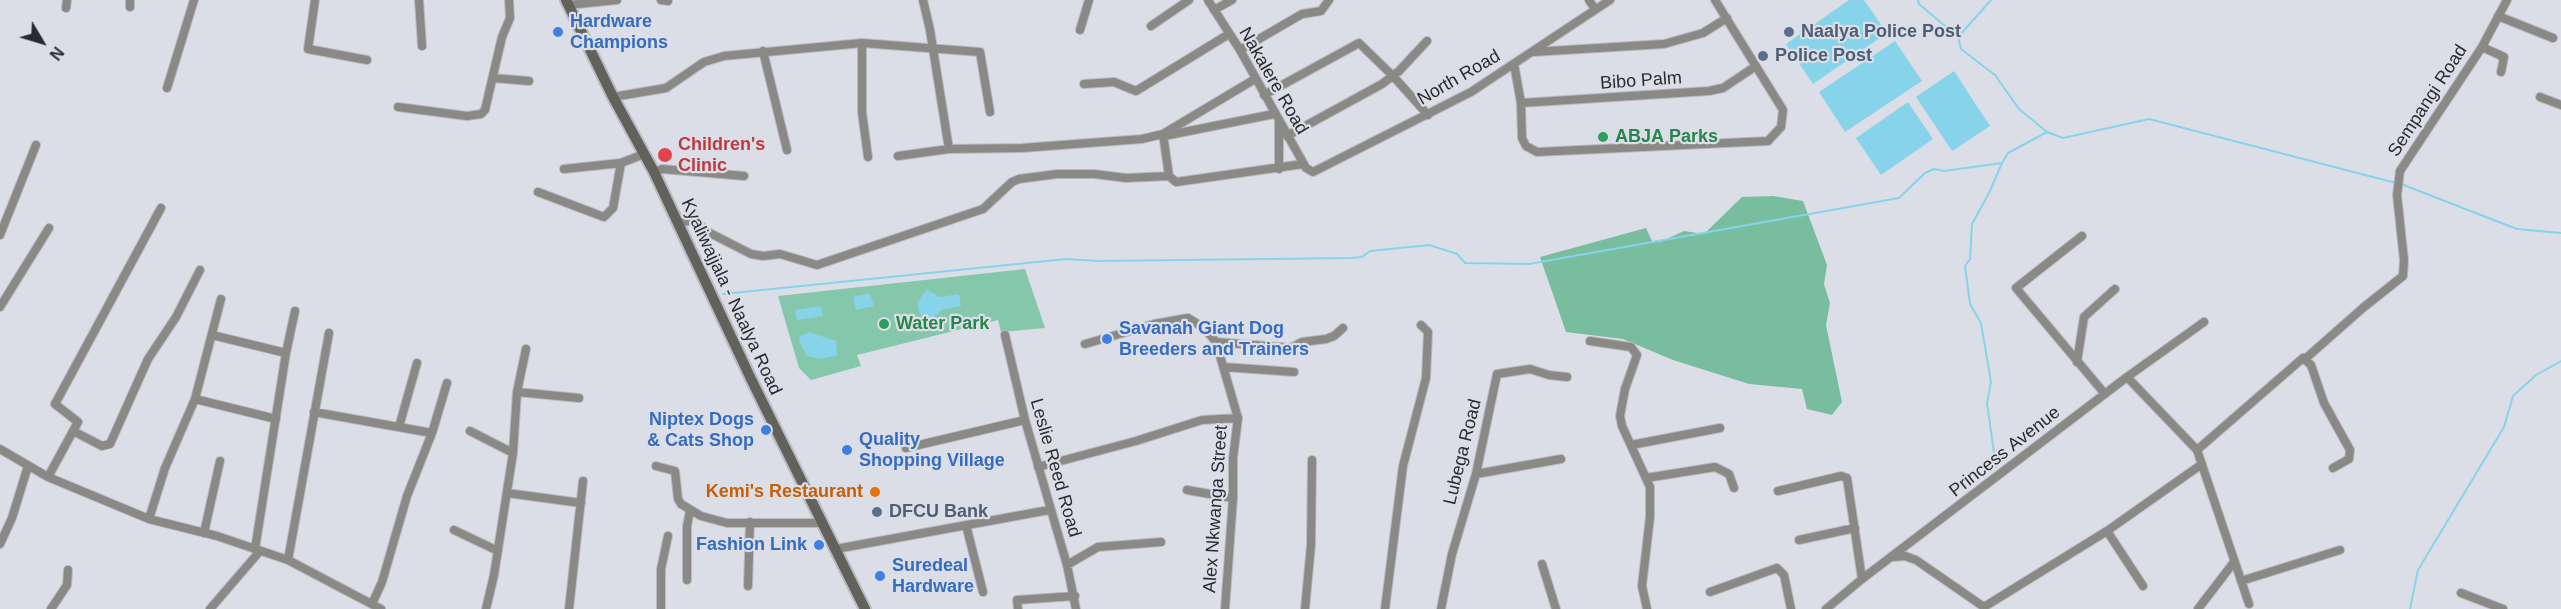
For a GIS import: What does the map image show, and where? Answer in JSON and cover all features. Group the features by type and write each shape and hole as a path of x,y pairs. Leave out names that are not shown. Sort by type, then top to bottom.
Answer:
{"main road":[{"name":"Kyaliwajjala - Naalya Road","path":"567,2 613,97 654,172 865,609"}],"street":[{"path":"167,88 194,0"},
{"path":"315,0 308,49 367,60"},
{"path":"419,0 422,46"},
{"path":"398,107 467,116 481,114 485,110 502,37 510,18 509,0"},
{"path":"567,2 617,0"},
{"path":"661,0 668,1"},
{"path":"922,0 933,49 949,149"},
{"path":"1080,30 1089,0"},
{"path":"1151,26 1189,0"},
{"name":"Nakalere Road","path":"1208,0 1240,50 1303,164 1311,171 1316,171"},
{"path":"1214,10 1232,0"},
{"path":"1240,50 1302,14 1321,11 1329,0"},
{"path":"1589,0 1595,9"},
{"name":"North Road","path":"1316,171 1471,92 1610,0"},
{"path":"1514,64 1521,103 1523,143 1537,152 1762,142 1773,138 1781,127 1783,110 1715,0"},
{"name":"Sempangi Road","path":"2305,359 2403,276 2404,260 2397,195 2400,171 2482,47 2507,0"},
{"path":"2498,16 2553,38"},
{"path":"1530,52 1664,44 1703,33 1727,18"},
{"path":"1084,84 1114,82 1136,91 1230,34"},
{"path":"1287,136 1393,76 1427,41"},
{"path":"862,44 862,112 868,157"},
{"path":"613,97 666,88 712,58 764,51 862,44 980,52 990,112"},
{"path":"1264,94 1359,44 1393,76 1428,115"},
{"path":"2482,47 2504,57 2500,72"},
{"path":"764,51 787,150"},
{"name":"Bibo Palm","path":"1521,103 1709,91 1723,88 1756,66"},
{"path":"493,78 529,81"},
{"path":"1163,136 1255,79"},
{"path":"2540,97 2561,105"},
{"path":"898,156 949,149 1022,148 1142,139 1274,114"},
{"path":"1279,123 1279,169"},
{"path":"1163,136 1169,176 1176,182 1303,164"},
{"path":"0,235 36,145"},
{"path":"564,169 621,163 644,154"},
{"path":"538,192 604,217 613,208 621,163"},
{"path":"654,172 662,169 744,176"},
{"path":"678,223 695,220 706,231 751,254 763,256 780,254 817,265 983,209 1012,182 1019,179 1057,174 1094,174 1126,178 1169,176"},
{"path":"48,477 78,422 55,404 161,208"},
{"path":"0,307 49,228"},
{"path":"2082,236 2016,288 2104,394"},
{"path":"73,431 102,446 110,444 148,359 176,317 200,270"},
{"path":"2078,362 2084,317 2115,289"},
{"path":"149,519 165,468 195,399 221,299"},
{"path":"210,609 258,550 286,353 295,311"},
{"name":"Alex Nkwanga Street","path":"1085,344 1154,324 1188,318 1204,328 1215,342 1238,418 1233,458 1233,498 1225,609"},
{"name":"Princess Avenue","path":"1826,609 2104,394 2204,322"},
{"path":"1385,609 1402,466 1426,378 1428,332 1421,325"},
{"path":"1215,342 1292,348 1302,342 1334,336 1343,328"},
{"path":"288,560 329,333"},
{"path":"212,335 286,353"},
{"name":"Leslie Reed Road","path":"1005,335 1049,510 1075,596 1076,609"},
{"path":"1590,341 1635,350 1636,355 1625,389 1620,416 1650,487 1650,517 1642,586 1647,609"},
{"path":"486,609 507,493 513,453 517,392 526,349"},
{"path":"2197,450 2299,360 2305,359 2311,365 2329,414 2350,450 2349,459 2333,468"},
{"path":"399,427 417,363"},
{"path":"1224,367 1294,372"},
{"name":"Lubega Road","path":"1441,609 1457,532 1476,474 1497,374 1530,369 1556,377 1567,377"},
{"path":"2127,377 2197,450 2249,604"},
{"path":"372,604 382,582 406,496 432,433 447,383"},
{"path":"517,392 579,398"},
{"path":"195,399 276,419"},
{"path":"314,412 432,433"},
{"path":"1038,467 1136,441 1202,420 1238,418"},
{"path":"906,448 1025,420"},
{"path":"1631,446 1720,428"},
{"path":"470,431 513,453"},
{"path":"0,449 48,477 149,519 204,533 288,560 381,609"},
{"path":"1476,474 1561,459"},
{"path":"1305,609 1311,545 1312,460"},
{"path":"204,533 220,461"},
{"path":"1893,557 1905,556 1916,561 1984,608 2107,531 2202,464"},
{"path":"0,544 12,518 28,466"},
{"path":"656,466 675,471 678,499 681,504 690,511 719,522 822,523"},
{"path":"1646,478 1715,467 1729,474 1734,488"},
{"path":"1778,491 1845,477 1848,481 1862,579"},
{"path":"569,609 583,481"},
{"path":"1187,490 1233,498"},
{"path":"507,493 581,502"},
{"path":"836,549 1049,510"},
{"path":"687,580 687,526 690,511"},
{"path":"748,586 750,522"},
{"path":"966,525 982,592"},
{"path":"1799,540 1855,528"},
{"path":"454,530 498,550"},
{"path":"2107,531 2143,586"},
{"path":"661,609 661,569 668,536"},
{"path":"1066,565 1098,547 1161,542"},
{"path":"2241,581 2340,550"},
{"path":"2198,609 2234,562"},
{"path":"1542,564 1556,609"},
{"path":"1710,592 1777,568 1784,575 1791,609"},
{"path":"51,609 67,585 68,570"},
{"path":"2462,594 2503,609"},
{"path":"1018,609 1017,600 1075,596"}],"green space":[{"path":"1773,196 1803,201 1827,265 1824,284 1830,303 1826,325 1842,402 1832,415 1807,409 1802,389 1749,384 1673,360 1623,339 1566,332 1540,257 1646,228 1652,241 1660,242 1684,231 1704,234 1742,197"},
{"name":"Water Park","path":"1025,269 1045,328 1001,332 998,320 857,355 861,366 811,380 799,368 778,296"}],"water":[{"path":"1849,0 1864,0 1887,33 1813,84 1786,44"},
{"path":"1895,41 1922,81 1845,132 1819,92"},
{"path":"1954,71 1990,126 1952,151 1916,97"},
{"path":"1908,102 1933,139 1881,175 1856,138"},
{"path":"926,289 940,297 959,294 961,306 942,310 929,321 921,316 917,304"},
{"path":"870,293 874,306 856,310 853,297"},
{"path":"821,306 823,316 797,320 795,310"},
{"path":"809,332 836,341 837,355 821,359 807,356 799,341 800,336"}],"waterway":[{"path":"1918,0 1919,4 1958,37 1961,49 1995,75 2019,109 2047,132 2063,138 2149,119 2396,183"},
{"path":"1959,36 1991,0"},
{"path":"723,294 1066,259 1098,261 1351,258 1362,257 1370,251 1429,245 1457,254 1465,263 1529,264 1899,198 1925,173 1934,169 1944,171 2002,163 2008,153 2047,132"},
{"path":"1996,467 1987,403 1991,382 1981,323 1970,304 1965,266 1970,259 1972,224 2002,163"},
{"path":"2401,184 2517,229 2561,233"},
{"path":"2410,609 2418,570 2504,427 2513,396 2536,375 2561,361"}],"place":[{"name":"Hardware Champions","path":"558,32"},
{"name":"Naalya Police Post","path":"1789,32"},
{"name":"Police Post","path":"1763,56"},
{"name":"ABJA Parks","path":"1603,137"},
{"name":"Children's Clinic","path":"665,155"},
{"name":"Water Park","path":"884,324"},
{"name":"Savanah Giant Dog Breeders and Trainers","path":"1107,339"},
{"name":"Niptex Dogs & Cats Shop","path":"766,430"},
{"name":"Quality Shopping Village","path":"847,450"},
{"name":"Kemi's Restaurant","path":"875,492"},
{"name":"DFCU Bank","path":"877,512"},
{"name":"Fashion Link","path":"819,545"},
{"name":"Suredeal Hardware","path":"880,576"}]}
